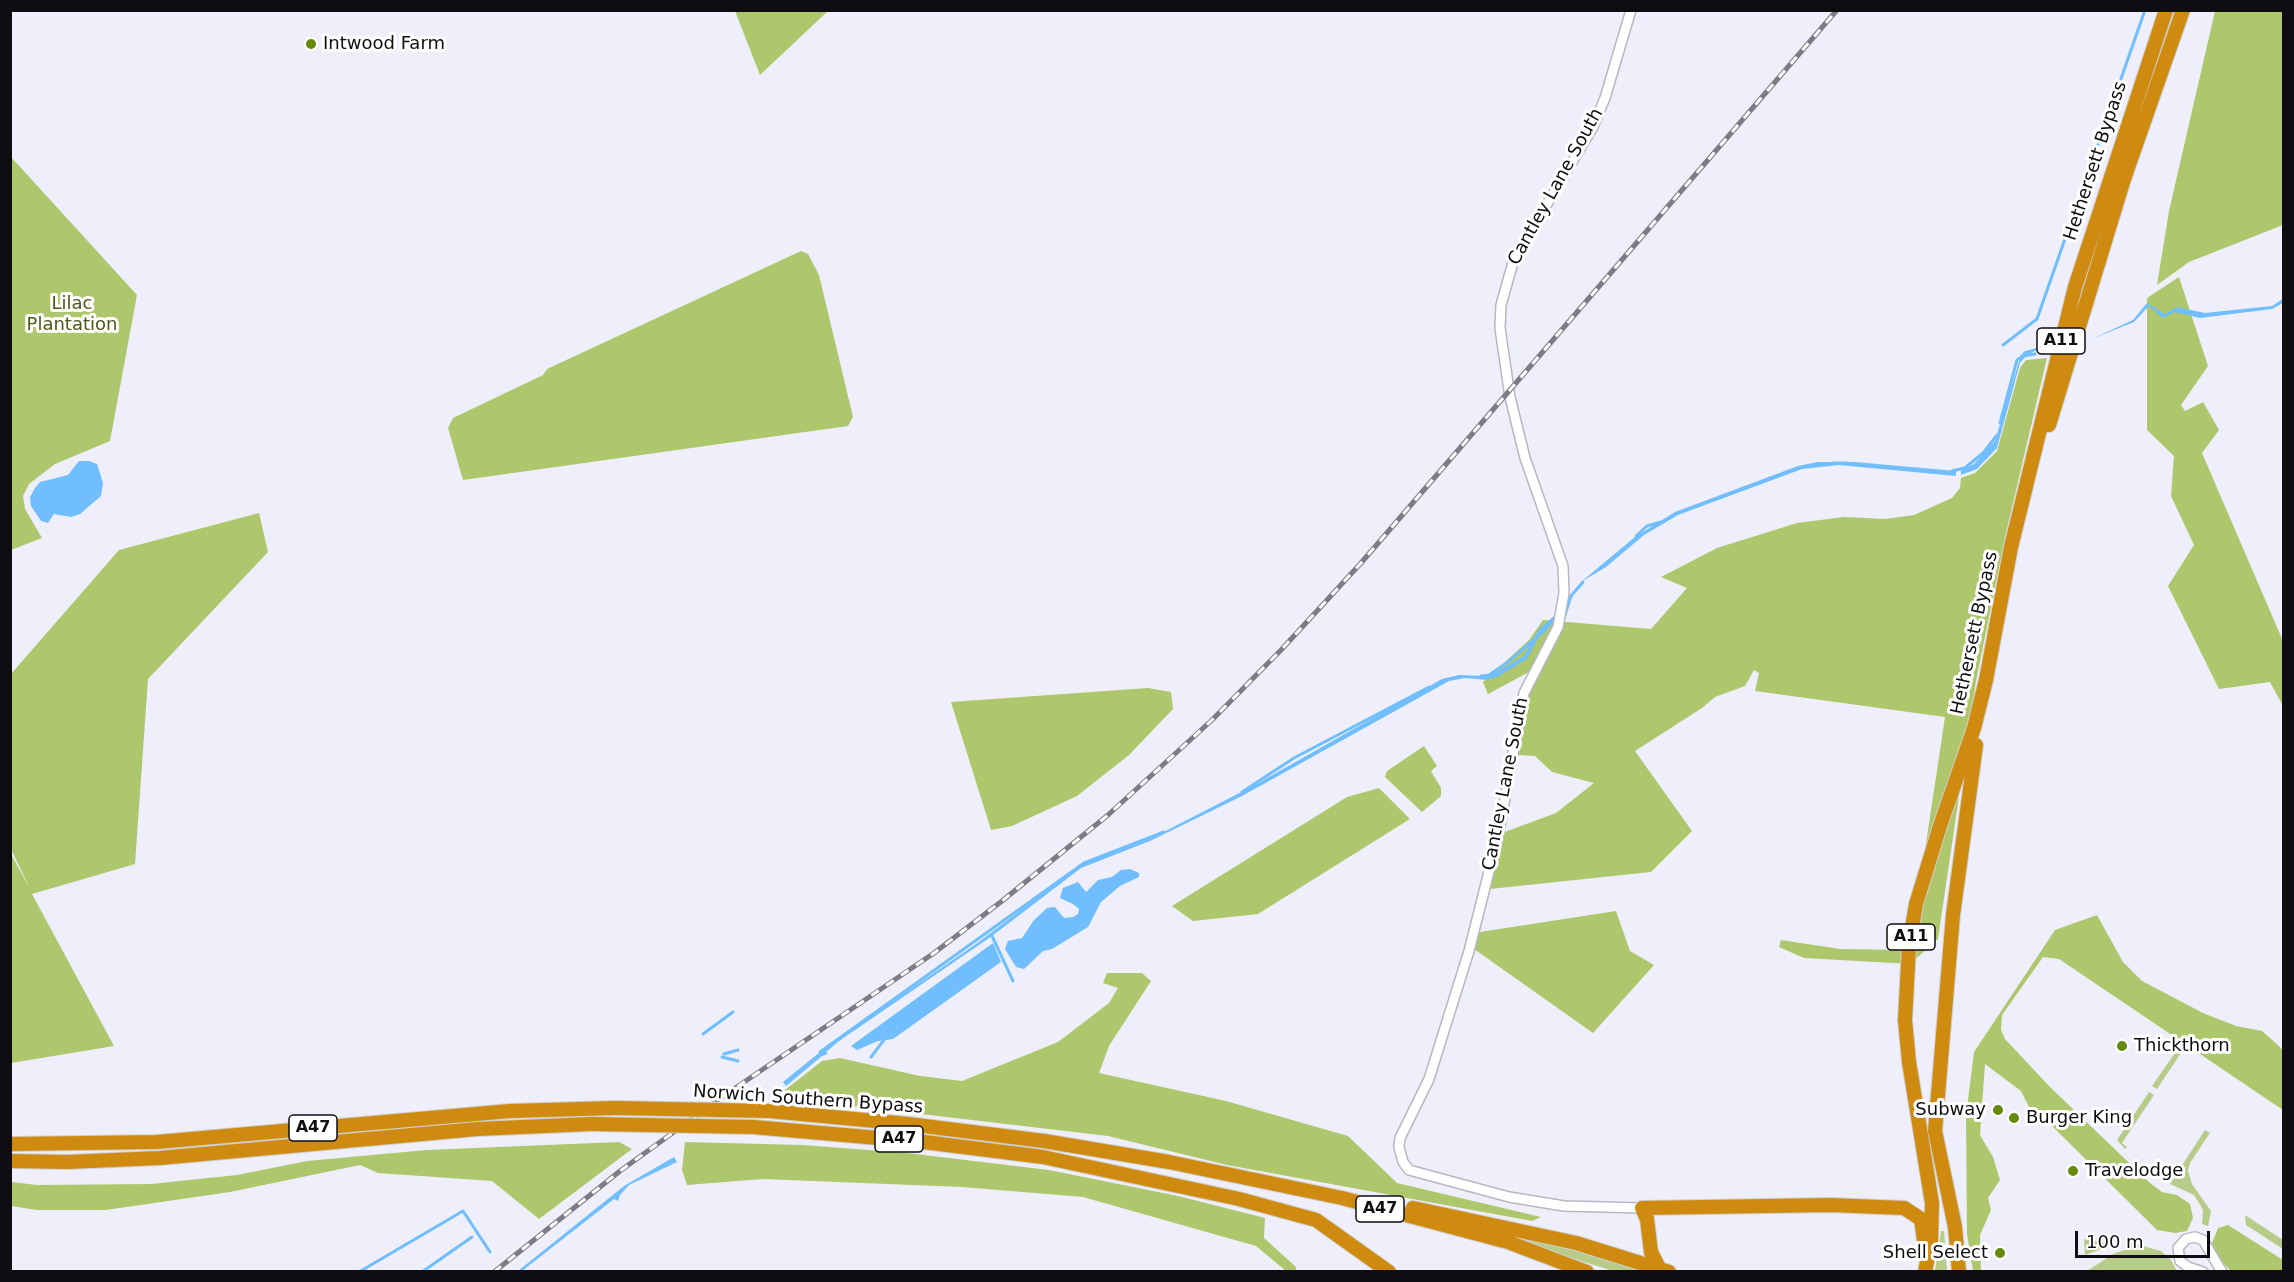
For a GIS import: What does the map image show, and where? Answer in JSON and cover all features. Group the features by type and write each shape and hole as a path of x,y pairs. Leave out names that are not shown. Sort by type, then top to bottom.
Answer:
{"highway":[{"name":"Hethersett Bypass","path":"1925,1272 1931,1241 1932,1203 1909,1062 1905,1020 1909,946 1916,904 1974,729 1984,690 2011,547 2075,286 2166,10"},
{"name":"Hethersett Bypass","path":"1959,1272 1955,1227 1935,1131 1953,915 1978,731 2052,412 2124,179 2183,10"},
{"name":"Norwich Southern Bypass","path":"10,1144 157,1142 510,1111 615,1108 770,1112 908,1124 1032,1139 1169,1162 1342,1198 1508,1242 1587,1272"},
{"name":"A47","path":"10,1161 67,1162 160,1158 477,1129 591,1124 753,1127 924,1142 1043,1157 1239,1199 1316,1220 1389,1272"},
{"name":"A47","path":"1169,1162 1501,1226 1576,1243 1664,1270"},
{"path":"1664,1270 1651,1252 1647,1219 1642,1208 1830,1205 1904,1208 1922,1219 1924,1227 1918,1272"}],"street":[{"name":"Cantley Lane South","path":"1631,10 1619,61 1597,118 1514,259 1501,305 1500,328 1510,397 1525,458 1563,566 1564,593 1557,627 1524,693 1499,832 1469,951 1429,1079 1400,1138 1400,1155 1409,1170 1509,1197 1580,1207 1642,1208"},
{"path":"2209,1254 2199,1269 2185,1269 2177,1252 2180,1244 2186,1239 2199,1238 2207,1246 2209,1254 2222,1272"}],"green space":[{"path":"735,11 828,11 760,75"},
{"path":"2215,11 2283,11 2283,225 2189,262 2157,285 2169,211"},
{"name":"Lilac Plantation","path":"11,157 137,295 110,441 55,464 29,484 23,496 25,509 42,538 11,550"},
{"path":"801,251 808,254 819,275 853,417 848,426 463,480 448,428 453,418 543,375 547,369"},
{"path":"2179,277 2208,366 2181,405 2185,411 2203,402 2219,430 2202,453 2283,641 2283,706 2270,682 2219,689 2168,586 2194,545 2171,496 2174,456 2147,430 2147,298"},
{"path":"2047,358 2006,533 1976,681 1938,939 1910,964 1804,958 1779,947 1781,940 1840,949 1910,950 1945,717 1755,691 1759,673 1754,670 1745,686 1715,697 1702,708 1635,751 1692,831 1651,872 1490,889 1502,833 1556,813 1594,783 1552,772 1535,756 1516,755 1529,672 1488,694 1483,682 1529,640 1543,620 1651,629 1687,588 1661,577 1717,548 1797,523 1844,517 1885,519 1914,515 1952,498 1960,488 1961,478 1975,473 1997,451 2020,368 2026,360"},
{"path":"259,513 268,552 148,679 135,864 32,894 114,1046 11,1063 11,854 30,889 11,849 11,674 119,550"},
{"path":"1148,688 1171,692 1173,709 1129,755 1077,796 1012,826 991,830 951,702"},
{"path":"1424,746 1437,766 1431,771 1441,788 1441,796 1422,812 1385,777 1387,771"},
{"path":"1379,788 1410,819 1258,914 1193,921 1172,906 1347,797"},
{"path":"1616,911 1630,951 1654,965 1593,1033 1474,949 1480,932"},
{"path":"2097,915 2123,962 2142,981 2203,1013 2236,1026 2262,1031 2279,1046 2283,1051 2283,1110 2059,959 2043,957 2002,1015 2001,1030 2005,1039 2050,1087 2150,1183 2162,1192 2177,1195 2190,1204 2193,1218 2187,1231 2175,1233 2157,1230 2052,1126 2033,1115 2021,1091 1985,1064 1980,1135 1993,1157 2000,1180 1988,1198 1991,1210 1980,1235 1981,1271 1973,1271 1967,1234 1966,1116 1974,1052 2055,930"},
{"path":"1107,973 1142,973 1151,981 1109,1046 1099,1073 1226,1101 1348,1136 1397,1183 1541,1217 1532,1221 1227,1165 1108,1136 776,1097 822,1061 840,1058 920,1076 962,1081 1058,1042 1109,1003 1118,988 1103,983"},
{"path":"2177,1050 2181,1053 2157,1089 2152,1086"},
{"path":"2149,1092 2154,1095 2122,1143 2127,1147 2125,1149 2117,1140"},
{"path":"2205,1130 2210,1133 2190,1163 2188,1171 2192,1184 2211,1211 2208,1226 2202,1224 2203,1210 2194,1195 2170,1184"},
{"path":"619,1142 632,1149 539,1219 492,1181 378,1173 360,1165 230,1192 106,1210 37,1210 11,1206 11,1182 37,1185 151,1184 237,1175 307,1161 426,1150"},
{"path":"685,1142 803,1145 907,1153 1049,1170 1178,1196 1265,1218 1264,1238 1296,1267 1296,1271 1286,1271 1256,1246 1083,1197 962,1187 762,1179 687,1185 682,1170"},
{"path":"2245,1215 2283,1240 2283,1249 2246,1225"},
{"path":"2228,1225 2283,1260 2283,1271 2231,1271 2220,1260 2212,1243 2218,1228"},
{"path":"1498,1230 1577,1247 1652,1271 1613,1271 1498,1235"},
{"path":"1941,1231 1944,1231 1947,1271 1935,1271"},
{"path":"2084,1239 2105,1243 2105,1248 2085,1255"},
{"path":"2132,1243 2161,1251 2171,1260 2177,1271 2087,1271 2113,1254 2130,1248"}],"water":[{"path":"2283,299 2283,303 2272,309 2200,318 2175,312 2163,318 2149,306 2134,322 2092,339 2133,320 2147,303 2165,314 2177,307 2205,313 2272,306"},
{"path":"2045,346 2027,355 2020,363 1997,448 1977,469 1961,475 1961,470 1974,464 1995,441 2021,355 2025,351"},
{"path":"79,461 97,464 103,483 101,496 80,514 71,517 54,514 48,523 41,521 31,506 30,497 35,488 40,482 68,475"},
{"path":"1818,462 1855,462 1956,471 1956,476 1839,465 1802,469 1678,515 1644,535 1606,567 1581,582 1635,537 1675,512 1798,466"},
{"path":"1554,616 1554,621 1541,632 1527,659 1497,677 1487,680 1465,678 1449,681 1242,796 1150,841 1081,868 992,936 839,1041 826,1052 828,1054 822,1056 786,1086 783,1082 825,1048 976,944 1082,864 1150,839 1253,786 1442,679 1459,675 1484,676 1497,672 1524,656 1539,629"},
{"path":"1130,869 1139,873 1139,877 1120,886 1101,902 1088,927 1052,949 1043,951 1024,969 1016,967 1005,949 1008,941 1022,938 1034,920 1047,908 1055,907 1064,918 1078,914 1079,909 1060,898 1063,888 1078,882 1086,892 1098,880 1112,877 1121,870"},
{"path":"993,943 1001,962 893,1039 878,1041 857,1050 851,1046"},
{"path":"674,1157 677,1162 629,1185 618,1201 614,1199 522,1271 518,1271 624,1186"}],"waterway":[{"path":"2003,345 2037,319 2145,10"},
{"path":"2000,423 2017,360 2023,356 2035,354"},
{"path":"1952,471 1965,468 1984,452 1997,435"},
{"path":"1833,463 1847,463"},
{"path":"1636,536 1647,526 1661,522"},
{"path":"1481,676 1489,675 1508,662 1543,632 1553,620 1564,618 1571,596 1583,582"},
{"path":"1242,792 1294,758 1429,687"},
{"path":"820,1052 1084,863 1164,832"},
{"path":"992,936 1013,981"},
{"path":"703,1034 733,1012"},
{"path":"871,1057 887,1036"},
{"path":"724,1054 738,1050"},
{"path":"722,1057 738,1061"},
{"path":"359,1272 463,1211 490,1252"},
{"path":"422,1272 472,1237"}],"railway":[{"path":"494,1272 620,1171 725,1095 934,953 1002,901 1108,815 1212,720 1282,649 1361,563 1837,10"}],"place":[{"name":"Intwood Farm","path":"311,44"},
{"name":"Thickthorn","path":"2122,1046"},
{"name":"Subway","path":"1998,1110"},
{"name":"Burger King","path":"2014,1118"},
{"name":"Travelodge","path":"2073,1171"},
{"name":"Shell Select","path":"2000,1253"}]}
